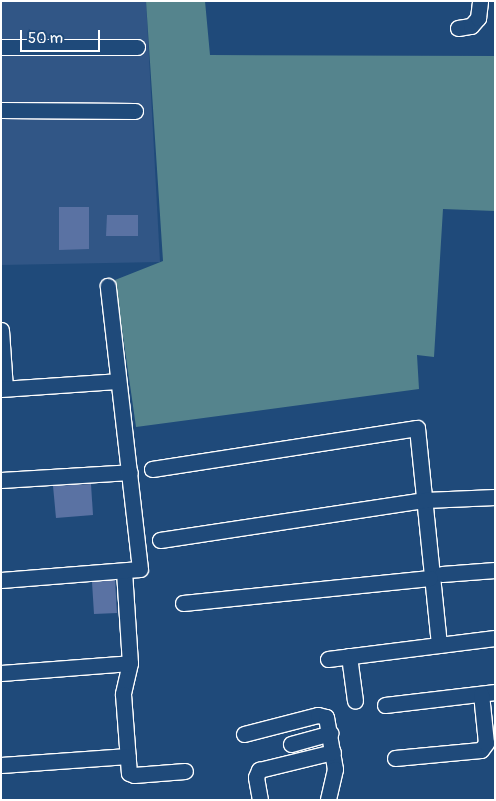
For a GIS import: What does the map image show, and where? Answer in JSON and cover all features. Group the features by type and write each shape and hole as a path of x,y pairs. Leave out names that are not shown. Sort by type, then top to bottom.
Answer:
{"street":[{"path":"458,28 471,26 478,18 480,1"},
{"path":"1,47 137,47"},
{"path":"1,110 136,111"},
{"path":"1,580 138,570 141,565 117,381 108,286"},
{"path":"1,330 3,388 117,381"},
{"path":"152,469 416,428 436,576 439,645"},
{"path":"1,480 130,472"},
{"path":"160,540 425,500 495,497"},
{"path":"183,603 495,570"},
{"path":"124,571 130,662 124,694 131,775 185,771"},
{"path":"328,659 495,638"},
{"path":"350,656 355,701"},
{"path":"1,673 130,662"},
{"path":"385,705 488,693 486,743 481,750 395,758"},
{"path":"244,734 322,714 331,733 335,769 328,800"},
{"path":"291,744 331,733"},
{"path":"260,800 256,777 260,770 333,752"},
{"path":"1,765 128,756"}],"shaded area":[{"path":"1,1 146,1 160,262 1,265"}],"green space":[{"path":"146,1 205,1 210,55 495,56 495,211 443,209 434,357 417,355 419,389 136,427 115,280 163,261"}],"building":[{"path":"59,207 89,207 89,249 59,250"},
{"path":"107,215 138,215 138,236 106,236"},
{"path":"91,484 93,515 56,518 53,486"},
{"path":"115,580 117,613 94,614 92,582"}]}
